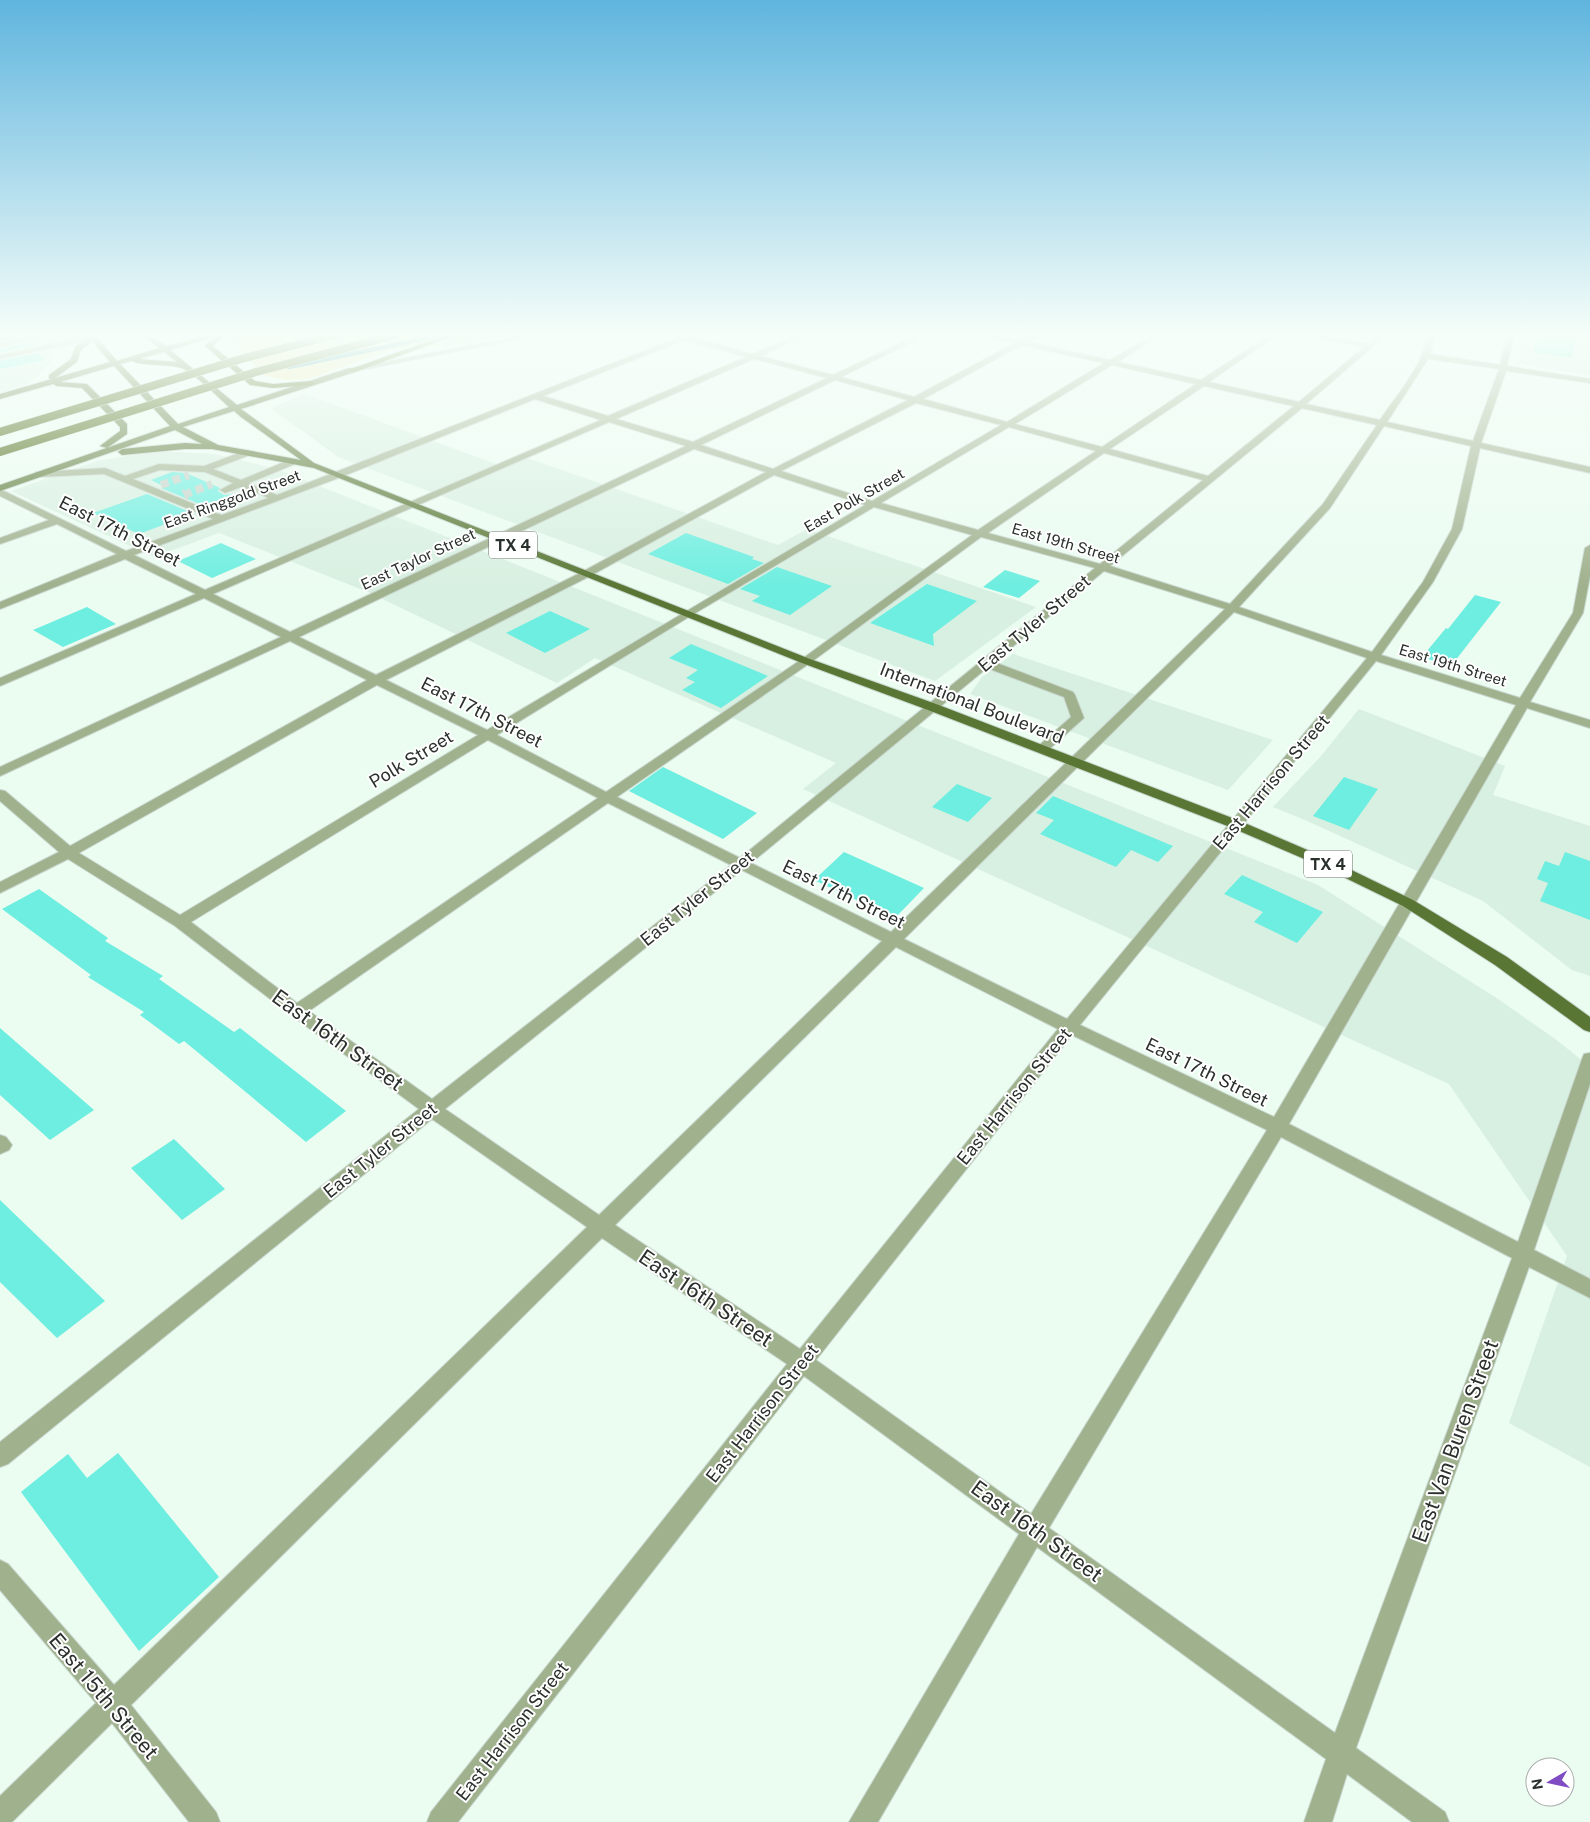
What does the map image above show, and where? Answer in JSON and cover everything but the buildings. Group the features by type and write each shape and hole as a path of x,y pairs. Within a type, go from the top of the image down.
{"highway":[{"path":"0,432 49,417"},
{"path":"0,452 112,417"}],"main road":[{"path":"84,459 124,432 124,426 115,417"},
{"name":"International Boulevard","path":"167,417 176,427 216,447 316,466 412,506 806,661 932,707 1235,824 1328,864 1408,903 1501,961 1590,1026"},
{"path":"0,488 207,417"},
{"name":"International Boulevard","path":"248,417 316,466"},
{"path":"84,459 148,449 216,447"}],"street":[{"name":"East Ringgold Street","path":"0,606 125,555 338,475 481,417"},
{"name":"East 19th Street","path":"602,417 872,504 1101,567 1232,608 1374,657 1590,724"},
{"path":"0,682 412,506 612,417"},
{"name":"East Taylor Street","path":"0,772 499,539 751,417"},
{"path":"0,888 69,853 376,680 586,574 773,472 881,417"},
{"path":"978,417 1210,479"},
{"name":"East Polk Street","path":"688,613 1021,417"},
{"path":"298,1011 806,661 979,534 1150,417"},
{"name":"East Tyler Street","path":"0,1456 741,864 1286,417"},
{"path":"1350,417 1590,470"},
{"path":"0,1814 1232,608 1327,506 1386,417"},
{"name":"East Harrison Street","path":"441,1822 802,1362 1069,1027 1374,657 1428,582 1457,529 1476,444 1486,417"},
{"path":"189,474 247,454"},
{"path":"225,490 292,462"},
{"path":"125,479 159,468 206,469 277,498"},
{"path":"39,474 105,471 150,489 161,489 185,500 204,512 222,519"},
{"path":"200,479 215,473"},
{"path":"212,484 228,478"},
{"path":"204,512 258,490"},
{"name":"East 17th Street","path":"0,492 893,940 1278,1127 1590,1289"},
{"path":"185,500 197,500"},
{"path":"0,541 57,521"},
{"path":"863,1822 1035,1529 1278,1127 1523,702 1578,613 1590,548"},
{"name":"Polk Street","path":"180,922 688,613"},
{"path":"985,663 1069,694 1078,718 1041,749"},
{"name":"East 16th Street","path":"0,794 69,853 180,922 432,1109 600,1226 802,1362 1035,1529 1435,1822"},
{"name":"East Van Buren Street","path":"1318,1822 1340,1754 1523,1255 1590,1059"},
{"path":"0,1142 3,1145 0,1147"},
{"name":"East 15th Street","path":"0,1572 113,1703 206,1822"}],"shaded area":[{"path":"283,417 368,417 504,467 527,458 778,545 807,529 1036,607 935,681 338,457"},
{"path":"150,452 215,454 277,469 1318,885 1498,999 1558,1041 1590,1067 1590,1467 1509,1423 1567,1256 1449,1084 803,789 836,763 595,658 557,683 368,592 219,533 154,557 11,491 97,461"},
{"path":"1013,654 1273,740 1228,790 970,694 982,677"},
{"path":"1359,709 1505,766 1493,795 1590,826 1590,976 1572,970 1483,901 1273,807 1321,756"}],"tunnel":[{"path":"161,485 189,475"},
{"path":"186,494 184,495 212,484"}]}
